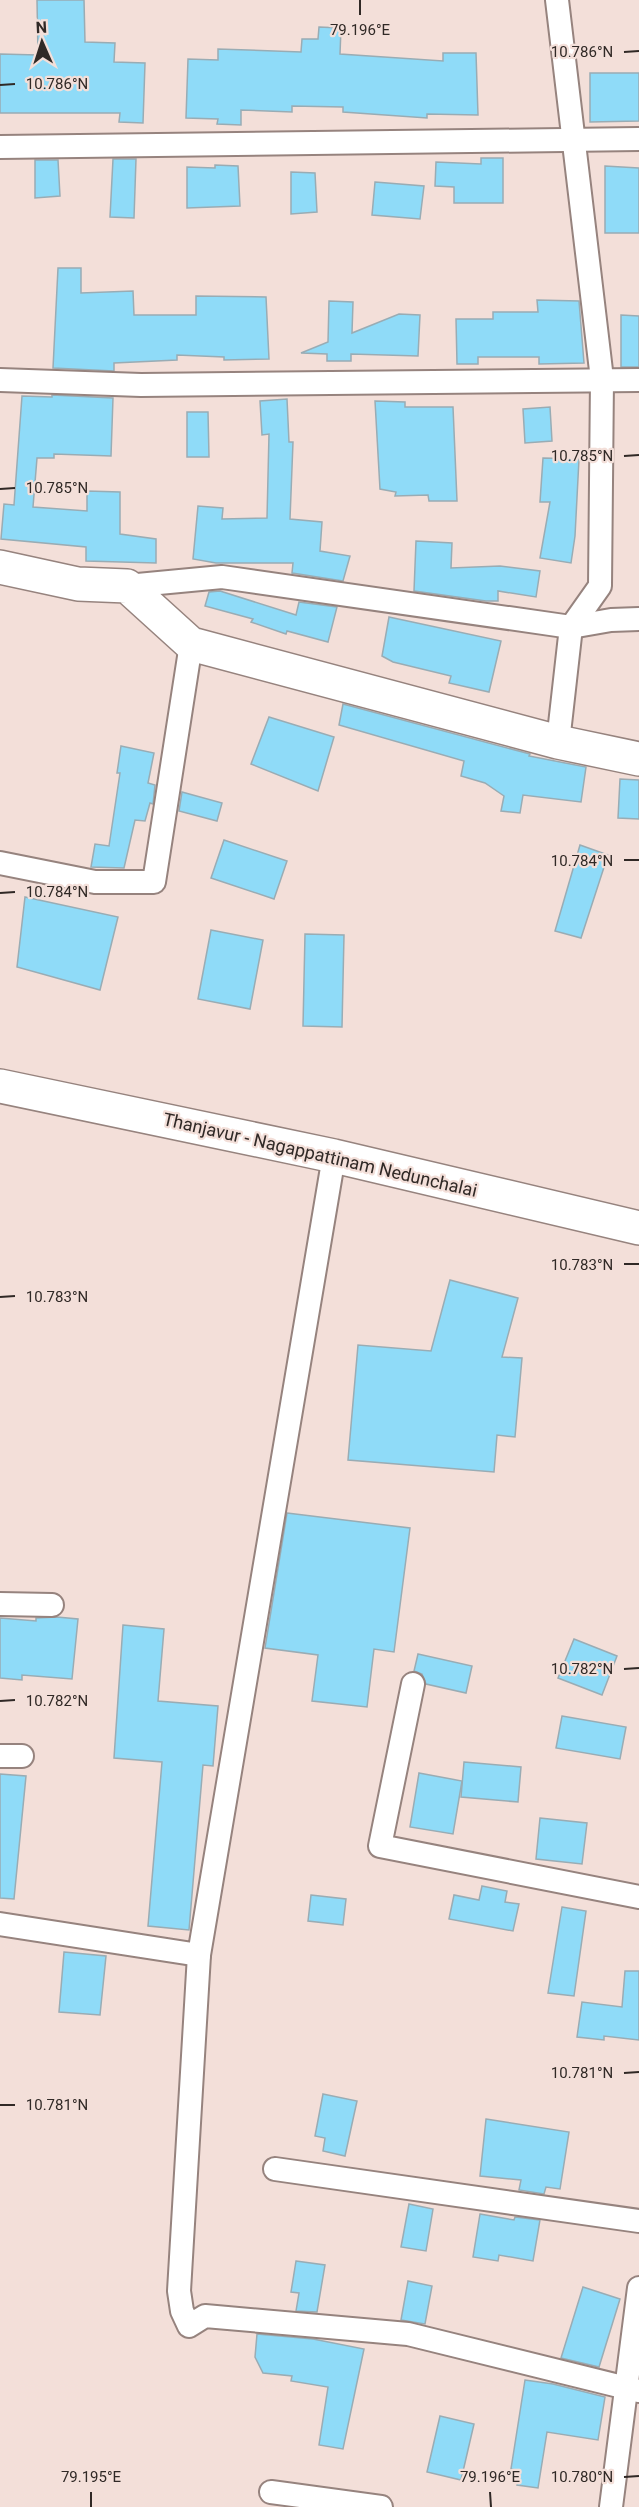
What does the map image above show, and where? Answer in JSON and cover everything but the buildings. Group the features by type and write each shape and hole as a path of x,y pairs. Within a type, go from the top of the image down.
{"main road":[{"path":"0,567 78,584 127,586 191,644 558,742 639,759"},
{"name":"Thanjavur - Nagappattinam Nedunchalai","path":"0,1086 334,1156 639,1228"}],"street":[{"path":"557,0 602,379 600,586 572,627 558,742"},
{"path":"0,147 639,139"},
{"path":"0,380 141,385 639,380"},
{"path":"127,586 222,577 572,627 611,620 639,619"},
{"path":"0,863 95,882 154,882 191,644"},
{"path":"334,1156 199,1956 179,2291 182,2311 189,2326 205,2316 408,2334 632,2389"},
{"path":"0,1604 52,1605"},
{"path":"413,1684 380,1846 639,1897"},
{"path":"0,1756 22,1756"},
{"path":"0,1924 199,1956"},
{"path":"275,2169 639,2221"},
{"path":"611,2507 632,2389 639,2288"},
{"path":"271,2492 381,2507"}]}
